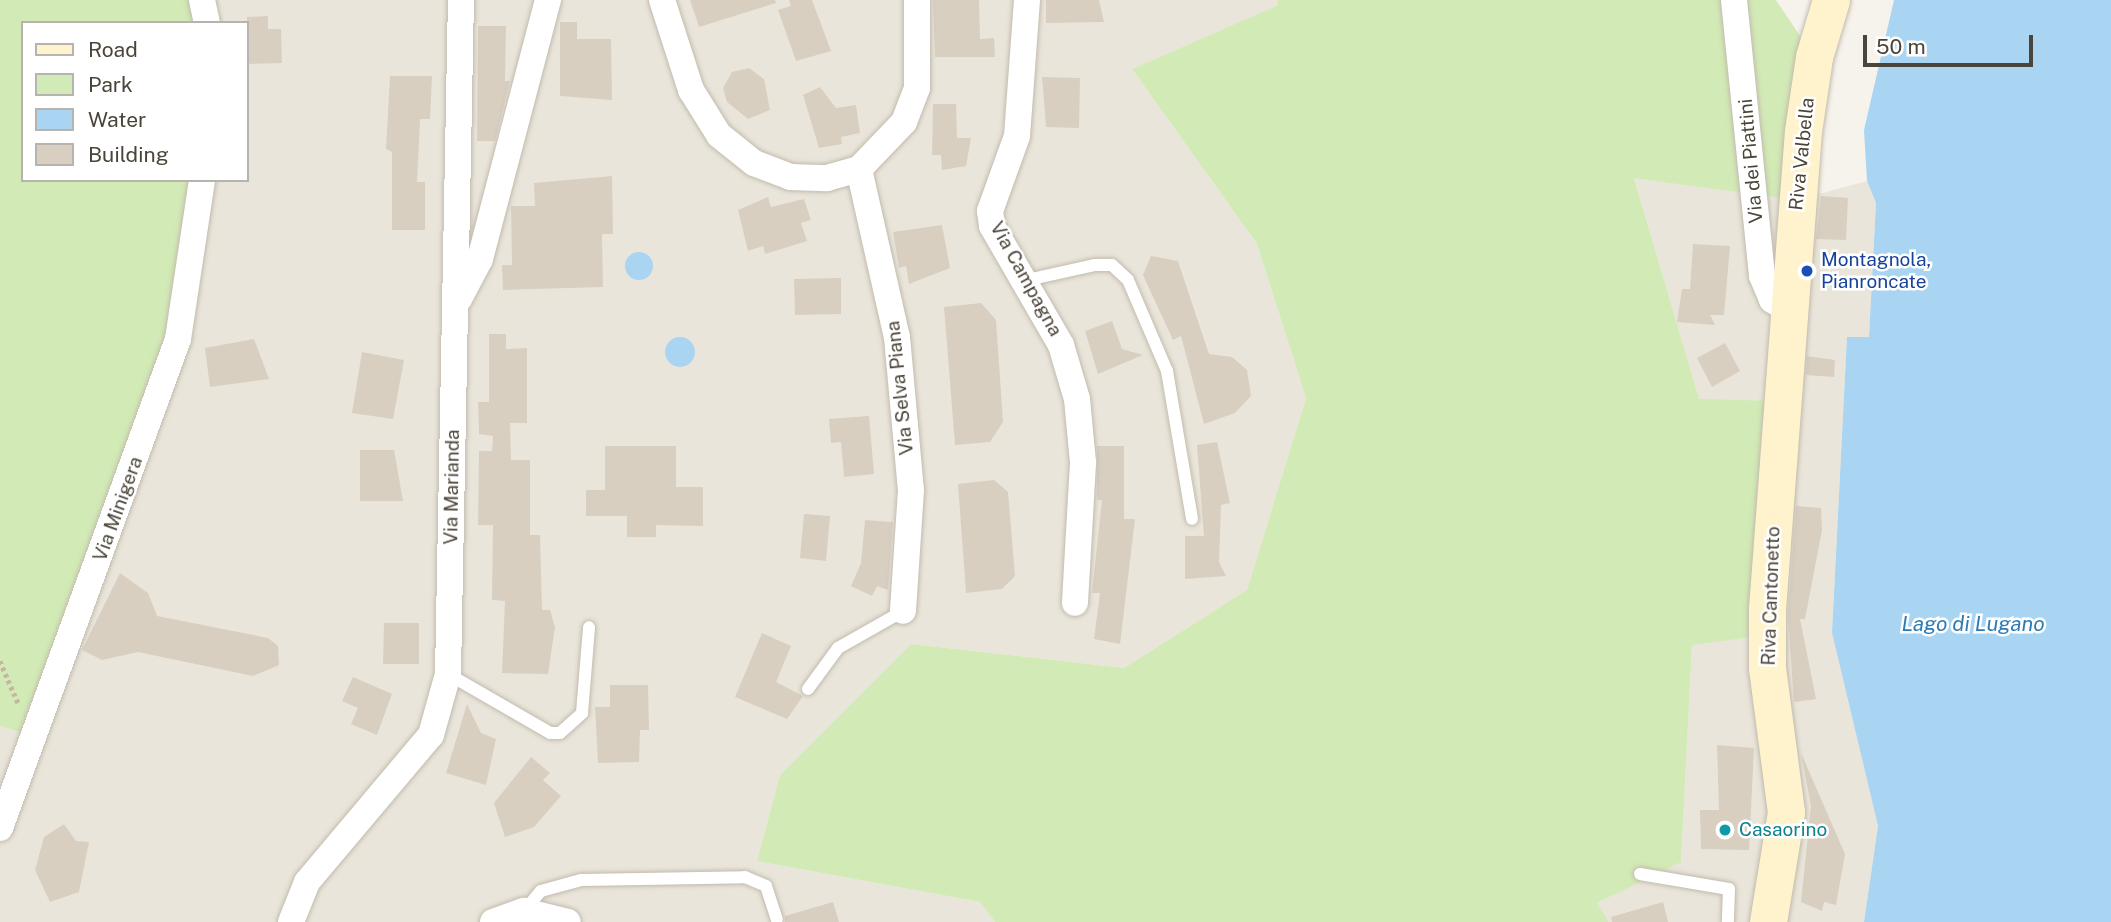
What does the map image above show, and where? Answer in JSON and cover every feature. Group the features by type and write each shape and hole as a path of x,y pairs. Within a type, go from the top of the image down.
{"main road":[{"name":"Riva Valbella","path":"1789,310 1810,80 1831,0"},
{"name":"Riva Cantonetto","path":"1769,922 1785,822 1766,635 1789,310"}],"street":[{"path":"202,0 206,21"},
{"name":"Via Marianda","path":"291,922 306,882 431,735 449,674 461,0"},
{"path":"456,304 480,259 548,0"},
{"path":"662,0 691,90 719,135 754,163 790,177 859,169 904,122 917,88 916,0"},
{"name":"Via Campagna","path":"1027,0 1017,136 990,211 992,226 1027,280 1061,345 1077,399 1083,463 1075,603"},
{"name":"Via dei Piattini","path":"1734,0 1762,276 1772,300 1789,310"},
{"name":"Via Selva Piana","path":"859,169 897,337 911,490 903,611"},
{"name":"Via Minigera","path":"0,828 178,339 202,182"},
{"path":"493,922 524,911 568,922"}],"lane":[{"path":"1027,280 1095,265 1112,265 1128,280 1167,371 1192,519"},
{"path":"808,690 838,648 903,611"},
{"path":"449,674 550,733 560,733 582,713 589,627"},
{"path":"1640,874 1729,889 1728,922"},
{"path":"524,911 541,891 581,880 745,877 766,886 777,919"}],"shaded area":[{"path":"202,0 1277,0 1278,5 1132,69 1257,244 1306,398 1247,590 1124,668 911,644 780,775 757,861 980,902 995,922 0,922 0,726 37,738 201,182 248,182 248,21 207,21"},
{"path":"1634,177 1797,200 1867,181 1876,203 1869,337 1847,337 1832,633 1878,826 1864,922 1609,922 1597,903 1681,861 1692,645 1781,401 1699,400"}],"green space":[{"path":"0,0 202,0 207,21 21,21 21,182 202,182 178,339 38,738 0,726"},
{"path":"1277,0 1776,0 1814,57 1797,200 1634,178 1699,399 1782,401 1766,635 1692,645 1681,862 1597,903 1609,922 995,922 980,902 757,861 780,775 911,644 1124,668 1247,590 1306,398 1257,244 1132,69 1278,5"}],"water":[{"name":"Lago di Lugano","path":"1894,0 2111,0 2111,922 1864,922 1878,826 1832,633 1847,337 1869,337 1876,203 1867,181 1864,130"},
{"path":"639,252 649,256 653,266 649,276 639,280 629,276 625,266 629,256"},
{"path":"680,337 691,341 695,352 691,363 680,367 669,363 665,352 669,341"}],"building":[{"path":"690,0 775,0 776,3 699,27"},
{"path":"789,0 812,0 831,51 796,61 778,10 791,6"},
{"path":"933,0 979,0 980,39 994,38 995,57 935,57"},
{"path":"1046,0 1099,0 1104,22 1046,23"},
{"path":"268,16 268,29 281,29 282,63 248,64 247,17"},
{"path":"560,22 577,22 577,39 611,39 612,100 560,96"},
{"path":"478,26 506,26 505,81 510,81 495,141 477,141"},
{"path":"749,68 764,79 770,110 748,119 727,102 723,88 732,72"},
{"path":"390,76 432,76 430,119 420,119 417,182 425,182 425,230 392,230 392,152 386,149"},
{"path":"1042,77 1080,78 1079,128 1046,127"},
{"path":"820,87 836,108 856,105 860,133 841,137 842,144 819,148 803,95"},
{"path":"933,104 956,104 957,138 971,138 966,166 942,170 941,155 932,155"},
{"path":"612,176 613,234 602,234 603,287 503,290 502,265 512,265 511,206 535,206 534,183"},
{"path":"1821,196 1848,198 1846,240 1816,239"},
{"path":"768,197 771,207 804,199 811,220 801,223 807,241 765,254 763,246 748,251 738,210"},
{"path":"942,225 950,268 909,284 906,266 899,268 893,232"},
{"path":"1693,244 1730,246 1724,315 1710,315 1715,325 1677,322 1682,289 1690,289"},
{"path":"1151,256 1178,261 1209,354 1232,357 1247,370 1251,396 1235,413 1204,424 1181,336 1173,340 1143,275"},
{"path":"841,278 841,314 795,315 794,279"},
{"path":"981,303 996,320 1003,422 990,442 955,445 944,307"},
{"path":"1112,321 1122,349 1143,355 1098,374 1085,331"},
{"path":"489,334 506,334 506,349 527,348 527,423 510,423 511,460 530,460 530,535 540,535 542,610 550,610 555,627 548,674 502,673 505,601 492,600 493,525 478,525 479,451 492,451 493,436 479,434 478,402 489,402"},
{"path":"254,339 269,379 210,387 205,348"},
{"path":"1725,343 1740,371 1712,387 1697,358"},
{"path":"362,352 404,360 393,419 352,413"},
{"path":"1807,356 1835,360 1834,377 1806,375"},
{"path":"869,416 874,474 844,477 841,442 831,443 829,419"},
{"path":"1217,442 1230,503 1221,505 1219,562 1226,576 1185,579 1185,536 1204,536 1197,445"},
{"path":"605,446 676,446 676,487 703,487 703,526 656,525 656,537 627,537 627,516 586,516 586,490 605,490"},
{"path":"1097,446 1124,446 1124,519 1135,519 1120,644 1094,639 1100,593 1092,593 1102,500 1097,500"},
{"path":"360,450 394,450 403,501 360,501"},
{"path":"994,480 1008,492 1015,576 1002,589 966,593 958,484"},
{"path":"1796,506 1821,508 1822,530 1805,619 1800,619 1816,699 1794,702 1788,616"},
{"path":"804,514 830,516 826,561 800,558"},
{"path":"865,520 893,522 888,590 877,586 872,596 851,586 861,563"},
{"path":"120,573 148,593 157,616 268,638 278,646 279,665 253,676 138,652 102,660 82,650"},
{"path":"384,623 419,623 419,664 383,664"},
{"path":"762,633 791,646 776,682 803,696 787,719 735,697"},
{"path":"353,677 392,694 377,735 351,724 358,708 342,701"},
{"path":"610,685 648,685 649,730 640,730 639,762 598,763 595,707 610,707"},
{"path":"467,704 481,733 496,739 486,785 446,773"},
{"path":"1717,745 1754,748 1749,850 1701,849 1700,810 1719,810"},
{"path":"1801,753 1845,854 1836,905 1824,902 1822,911 1801,902 1811,806"},
{"path":"531,757 550,773 543,780 561,796 534,827 505,837 494,803"},
{"path":"64,824 76,841 89,842 79,892 50,902 35,870 44,837"},
{"path":"833,902 839,922 785,922 785,916"},
{"path":"1663,902 1668,922 1612,922 1611,917"}],"place":[{"name":"Montagnola, Pianroncate","path":"1807,271"},
{"name":"Casaorino","path":"1725,830"}]}
